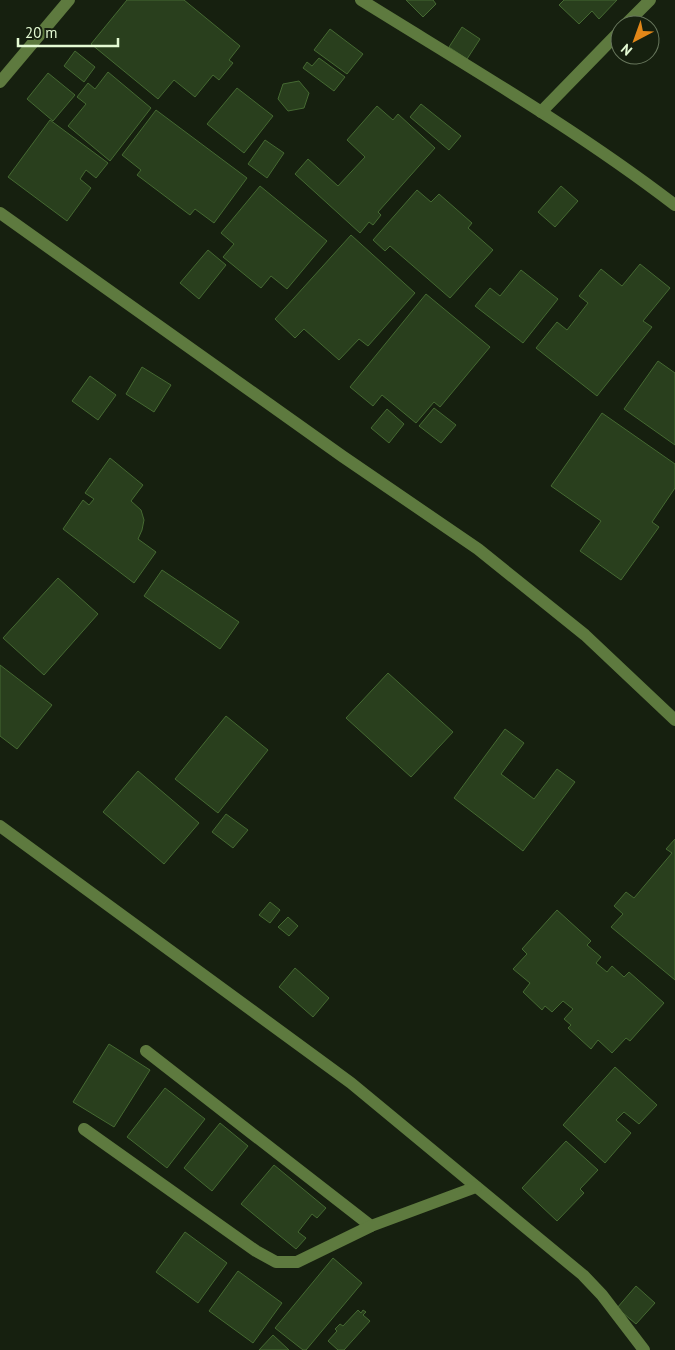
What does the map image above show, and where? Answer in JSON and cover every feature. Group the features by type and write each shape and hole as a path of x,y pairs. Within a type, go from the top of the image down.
{"street":[{"path":"0,82 69,0"},
{"path":"361,0 541,112 643,180 675,205"},
{"path":"635,15 650,0"},
{"path":"541,112 610,41"},
{"path":"0,212 342,456 478,549 585,635 675,720"},
{"path":"0,826 350,1083 583,1274 602,1295 644,1350"},
{"path":"146,1051 371,1226"},
{"path":"84,1129 256,1251 276,1262 297,1262 371,1226 476,1186"}],"building":[{"path":"127,0 184,0 240,46 229,60 233,63 219,80 213,75 195,97 174,80 158,99 91,44"},
{"path":"406,0 433,0 436,4 423,17"},
{"path":"564,0 617,0 599,19 592,11 579,24 559,5"},
{"path":"462,27 480,39 467,59 449,47"},
{"path":"330,29 363,54 347,74 314,50"},
{"path":"75,51 95,67 84,82 64,66"},
{"path":"319,58 345,77 334,91 303,68 307,62 312,66"},
{"path":"108,72 151,108 110,161 68,126 86,104 77,97 88,83 95,89"},
{"path":"48,73 75,95 53,121 27,99"},
{"path":"299,81 309,93 304,108 288,111 278,99 283,84"},
{"path":"237,88 273,116 244,153 207,124"},
{"path":"421,104 461,136 449,150 410,117"},
{"path":"377,106 393,120 398,114 435,148 378,212 381,215 373,225 369,222 360,233 295,174 308,159 338,186 365,157 347,140"},
{"path":"156,110 247,178 214,223 195,209 190,215 137,175 141,170 122,155"},
{"path":"50,120 108,163 96,178 86,170 80,179 91,188 67,221 8,177"},
{"path":"265,140 284,153 267,178 248,164"},
{"path":"260,186 327,241 287,289 271,276 261,288 223,257 234,244 221,233"},
{"path":"561,186 578,201 555,227 538,212"},
{"path":"417,190 431,202 439,194 472,223 468,228 493,250 450,298 390,246 385,251 373,240"},
{"path":"351,235 415,293 368,346 359,339 339,360 304,329 295,338 275,319"},
{"path":"208,250 226,265 199,299 180,283"},
{"path":"640,264 670,288 643,321 652,327 597,396 536,348 557,322 567,330 588,303 579,296 601,269 622,286"},
{"path":"521,270 558,299 523,343 475,306 490,288 500,296"},
{"path":"426,294 490,347 440,407 434,402 416,423 382,395 373,406 350,387"},
{"path":"658,361 675,373 675,445 624,409"},
{"path":"142,367 171,385 154,412 126,394"},
{"path":"90,376 116,395 98,420 72,401"},
{"path":"434,408 456,425 441,443 419,426"},
{"path":"387,409 404,424 389,443 371,428"},
{"path":"602,413 675,464 675,488 652,522 659,527 621,580 580,551 601,521 551,486"},
{"path":"110,458 143,485 131,501 141,510 144,520 138,539 156,552 134,583 63,529 83,500 89,505 94,499 85,493"},
{"path":"162,570 239,622 220,649 144,596"},
{"path":"58,578 98,614 44,675 3,638"},
{"path":"0,665 52,705 17,749 0,736"},
{"path":"388,673 453,732 411,777 346,718"},
{"path":"226,716 268,750 218,813 175,779"},
{"path":"505,729 524,743 501,774 534,799 557,769 575,782 523,851 454,798"},
{"path":"138,771 199,823 164,864 103,812"},
{"path":"226,814 248,830 233,848 212,832"},
{"path":"675,839 675,980 611,927 623,914 614,906 626,892 634,898 672,853 666,849"},
{"path":"270,902 280,910 270,923 259,915"},
{"path":"557,910 591,941 587,945 601,957 596,963 607,972 612,966 624,977 629,972 664,1003 630,1041 626,1038 612,1053 598,1040 591,1049 568,1028 571,1025 564,1019 573,1009 563,1001 552,1012 545,1006 542,1010 523,992 530,983 513,969 527,954 522,949"},
{"path":"288,917 298,926 289,936 278,927"},
{"path":"295,968 329,998 313,1017 279,987"},
{"path":"109,1044 150,1070 114,1127 73,1102"},
{"path":"615,1067 657,1105 639,1124 624,1112 616,1120 631,1133 605,1163 563,1125"},
{"path":"165,1088 205,1119 167,1168 127,1137"},
{"path":"220,1123 248,1146 212,1191 184,1168"},
{"path":"566,1141 598,1170 580,1189 584,1193 557,1221 522,1188"},
{"path":"274,1165 326,1208 317,1218 312,1214 298,1232 306,1238 296,1249 241,1204"},
{"path":"185,1232 227,1263 198,1303 156,1272"},
{"path":"333,1258 362,1283 306,1350 303,1350 275,1328"},
{"path":"238,1271 282,1303 253,1343 209,1311"},
{"path":"636,1286 655,1303 636,1324 617,1308"},
{"path":"358,1310 361,1313 363,1310 366,1312 363,1315 370,1321 344,1350 338,1350 328,1341 337,1331 335,1329 340,1324 343,1326"},
{"path":"273,1335 289,1350 259,1350"}]}
